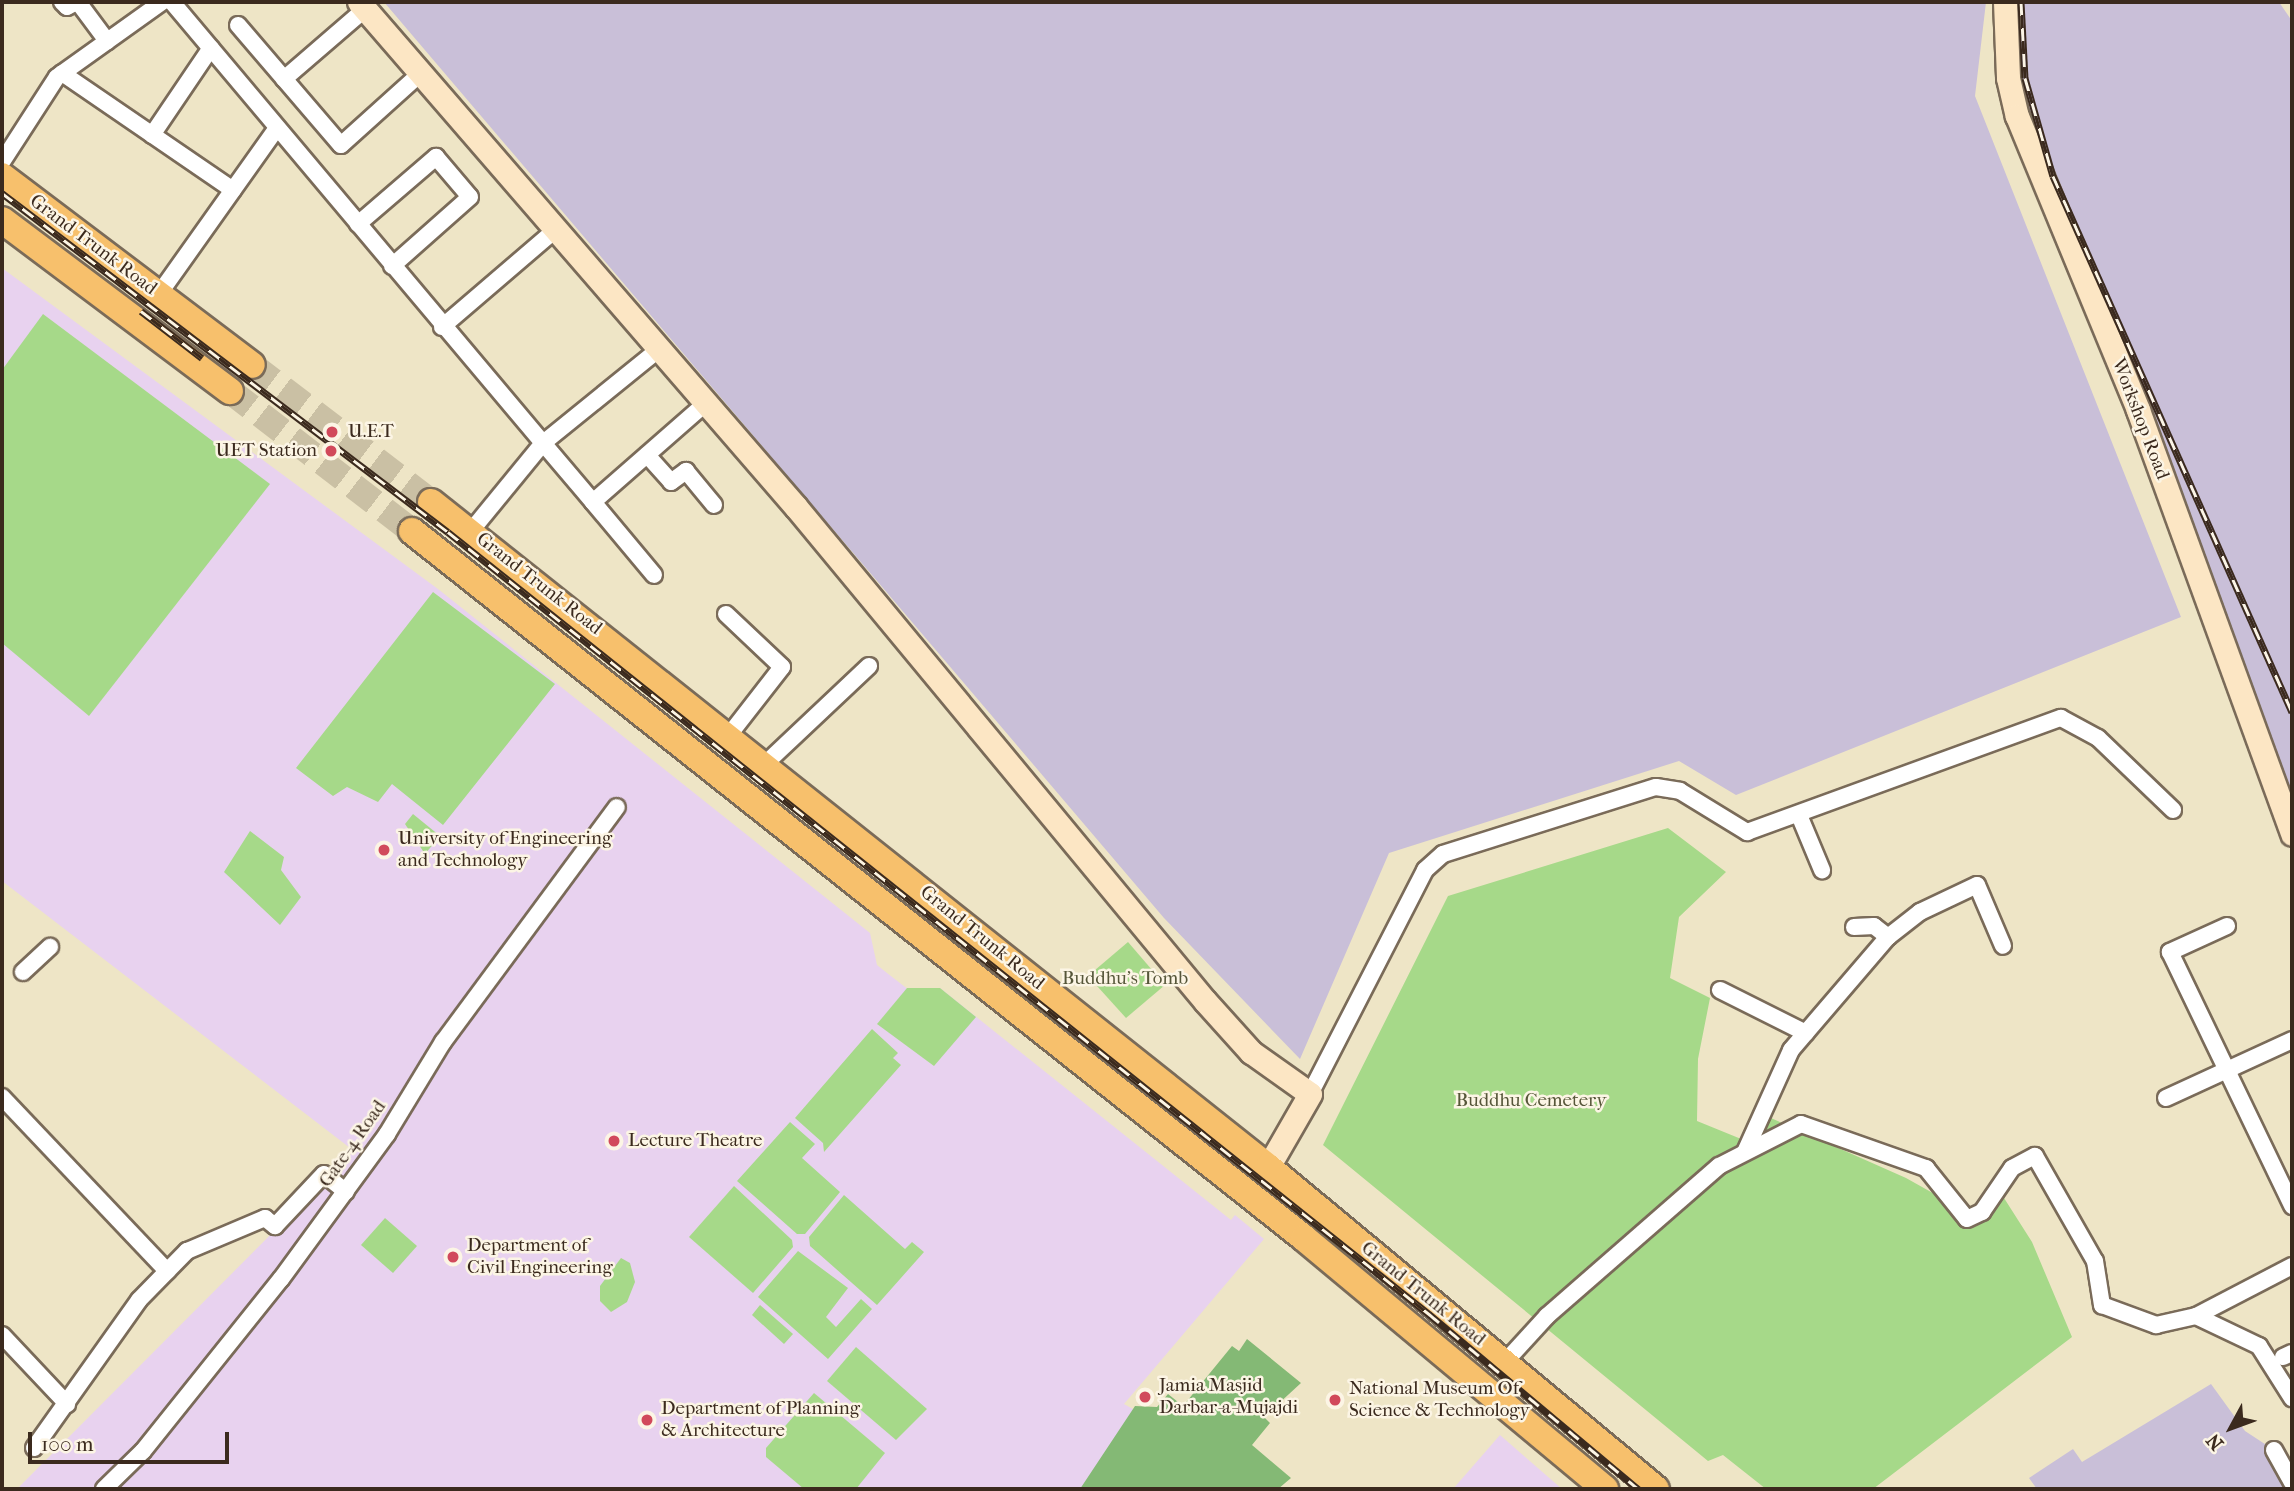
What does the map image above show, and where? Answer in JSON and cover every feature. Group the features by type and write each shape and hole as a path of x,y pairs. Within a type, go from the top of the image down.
{"main road":[{"name":"Grand Trunk Road","path":"2,176 251,365"},
{"name":"Grand Trunk Road","path":"2,220 230,391"},
{"name":"Grand Trunk Road","path":"431,502 677,693 1268,1167 1656,1489"},
{"name":"Grand Trunk Road","path":"412,531 653,718 1304,1238 1605,1489"},
{"path":"653,718 677,693"}],"street":[{"path":"62,2 67,7 77,2 107,41"},
{"path":"2,162 62,74 162,2"},
{"path":"172,2 442,327 654,575"},
{"name":"Workshop Road","path":"2005,2 2008,78 2017,117 2138,410 2292,834"},
{"path":"284,79 362,5 705,404 1205,1000 1251,1052 1310,1094"},
{"path":"238,25 341,145 422,72"},
{"path":"152,135 211,48"},
{"path":"62,74 233,190"},
{"path":"159,294 277,128"},
{"path":"358,224 436,157 470,197 392,266"},
{"path":"442,327 555,230"},
{"path":"471,531 543,443 658,350"},
{"path":"593,502 705,404"},
{"path":"647,455 671,482 686,471 714,505"},
{"path":"726,614 782,667 729,735"},
{"path":"765,765 869,666"},
{"path":"1268,1167 1310,1094 1432,861 1656,786 1679,791 1747,832 2061,718 2098,738 2173,810"},
{"name":"Gate-4 Road","path":"104,1489 212,1367 345,1192 443,1042 617,807"},
{"path":"1799,815 1822,870"},
{"path":"1745,1152 1791,1050 1888,937 1920,912 1977,885 2003,946"},
{"path":"1854,927 1874,926 1888,937"},
{"path":"2227,926 2171,952 2292,1206"},
{"path":"23,972 50,947"},
{"path":"1720,990 1807,1033"},
{"path":"2166,1098 2292,1040"},
{"path":"2,1097 167,1271"},
{"path":"1505,1362 1547,1316 1719,1166 1801,1124 1926,1168 1966,1219 1982,1212 2012,1168 2035,1156 2095,1261 2102,1305 2156,1325 2196,1316 2292,1266"},
{"path":"34,1448 167,1271 187,1251 265,1218 275,1226 324,1174 345,1192"},
{"path":"2196,1316 2259,1346 2292,1398"},
{"path":"2,1335 67,1404"},
{"path":"2274,1450 2292,1482"}],"shaded area":[{"path":"384,2 1986,2 1975,96 2181,617 1736,795 1679,761 1389,853 1300,1059 1164,918"},
{"path":"2023,2 2279,2 2292,21 2292,793 2016,86"},
{"name":"University of Engineering and Technology","path":"2,268 438,589 870,933 877,965 909,990 940,988 1231,1220 1235,1215 1264,1239 1124,1404 1277,1489 17,1489 354,1151 2,881"},
{"path":"2211,1384 2245,1431 2274,1450 2292,1489 2037,1489 2029,1478 2073,1449 2082,1462"},
{"path":"1500,1435 1562,1489 1453,1489"}],"green space":[{"path":"43,314 270,484 89,716 2,643 2,370"},
{"path":"433,592 555,684 443,825 392,784 378,802 347,787 333,796 296,768"},
{"path":"413,814 440,836 425,854 405,824"},
{"name":"Buddhu Cemetery","path":"1668,828 1726,872 1679,917 1670,978 1710,998 1698,1059 1697,1121 1751,1143 1764,1115 1906,1178 1972,1215 1997,1187 2032,1242 2072,1337 1873,1489 1766,1489 1723,1455 1708,1461 1323,1145 1448,896"},
{"path":"250,831 284,857 281,870 301,897 280,925 224,872"},
{"name":"Buddhu's Tomb","path":"1128,942 1165,985 1126,1018 1088,976"},
{"path":"907,988 940,988 976,1017 934,1066 877,1024"},
{"path":"872,1029 898,1053 893,1058 901,1065 824,1152 823,1143 795,1118"},
{"path":"790,1122 815,1144 802,1158 840,1192 805,1234 797,1234 737,1181"},
{"path":"734,1186 792,1240 793,1247 753,1293 689,1237"},
{"path":"844,1195 905,1249 912,1242 924,1252 877,1305 810,1246 809,1237"},
{"path":"385,1218 417,1246 393,1273 361,1245"},
{"path":"798,1251 848,1288 826,1317 836,1327 861,1299 872,1309 828,1359 758,1297"},
{"path":"621,1258 630,1263 635,1282 627,1302 611,1312 600,1301 600,1286"},
{"path":"760,1305 793,1334 784,1344 752,1315"},
{"path":"1247,1339 1301,1383 1264,1417 1270,1423 1252,1445 1291,1478 1278,1489 1080,1489 1135,1406 1157,1407 1168,1394 1183,1406 1232,1346 1239,1351"},
{"path":"856,1347 927,1409 896,1440 827,1381"},
{"path":"814,1393 885,1453 856,1489 804,1489 766,1457 766,1448"}],"tunnel":[{"path":"252,365 431,502"},
{"path":"230,391 412,531"}],"railway":[{"path":"2021,2 2025,78 2053,176 2292,712"},
{"path":"2,193 448,532 1429,1314 1638,1489"},
{"path":"141,311 202,358"}],"place":[{"name":"U.E.T","path":"332,432"},
{"name":"UET Station","path":"331,451"},
{"name":"University of Engineering and Technology","path":"384,850"},
{"name":"Lecture Theatre","path":"614,1141"},
{"name":"Department of Civil Engineering","path":"453,1257"},
{"name":"Jamia Masjid Darbar-a-Mujajdi","path":"1145,1397"},
{"name":"National Museum Of Science & Technology","path":"1335,1400"},
{"name":"Department of Planning & Architecture","path":"647,1420"}]}
